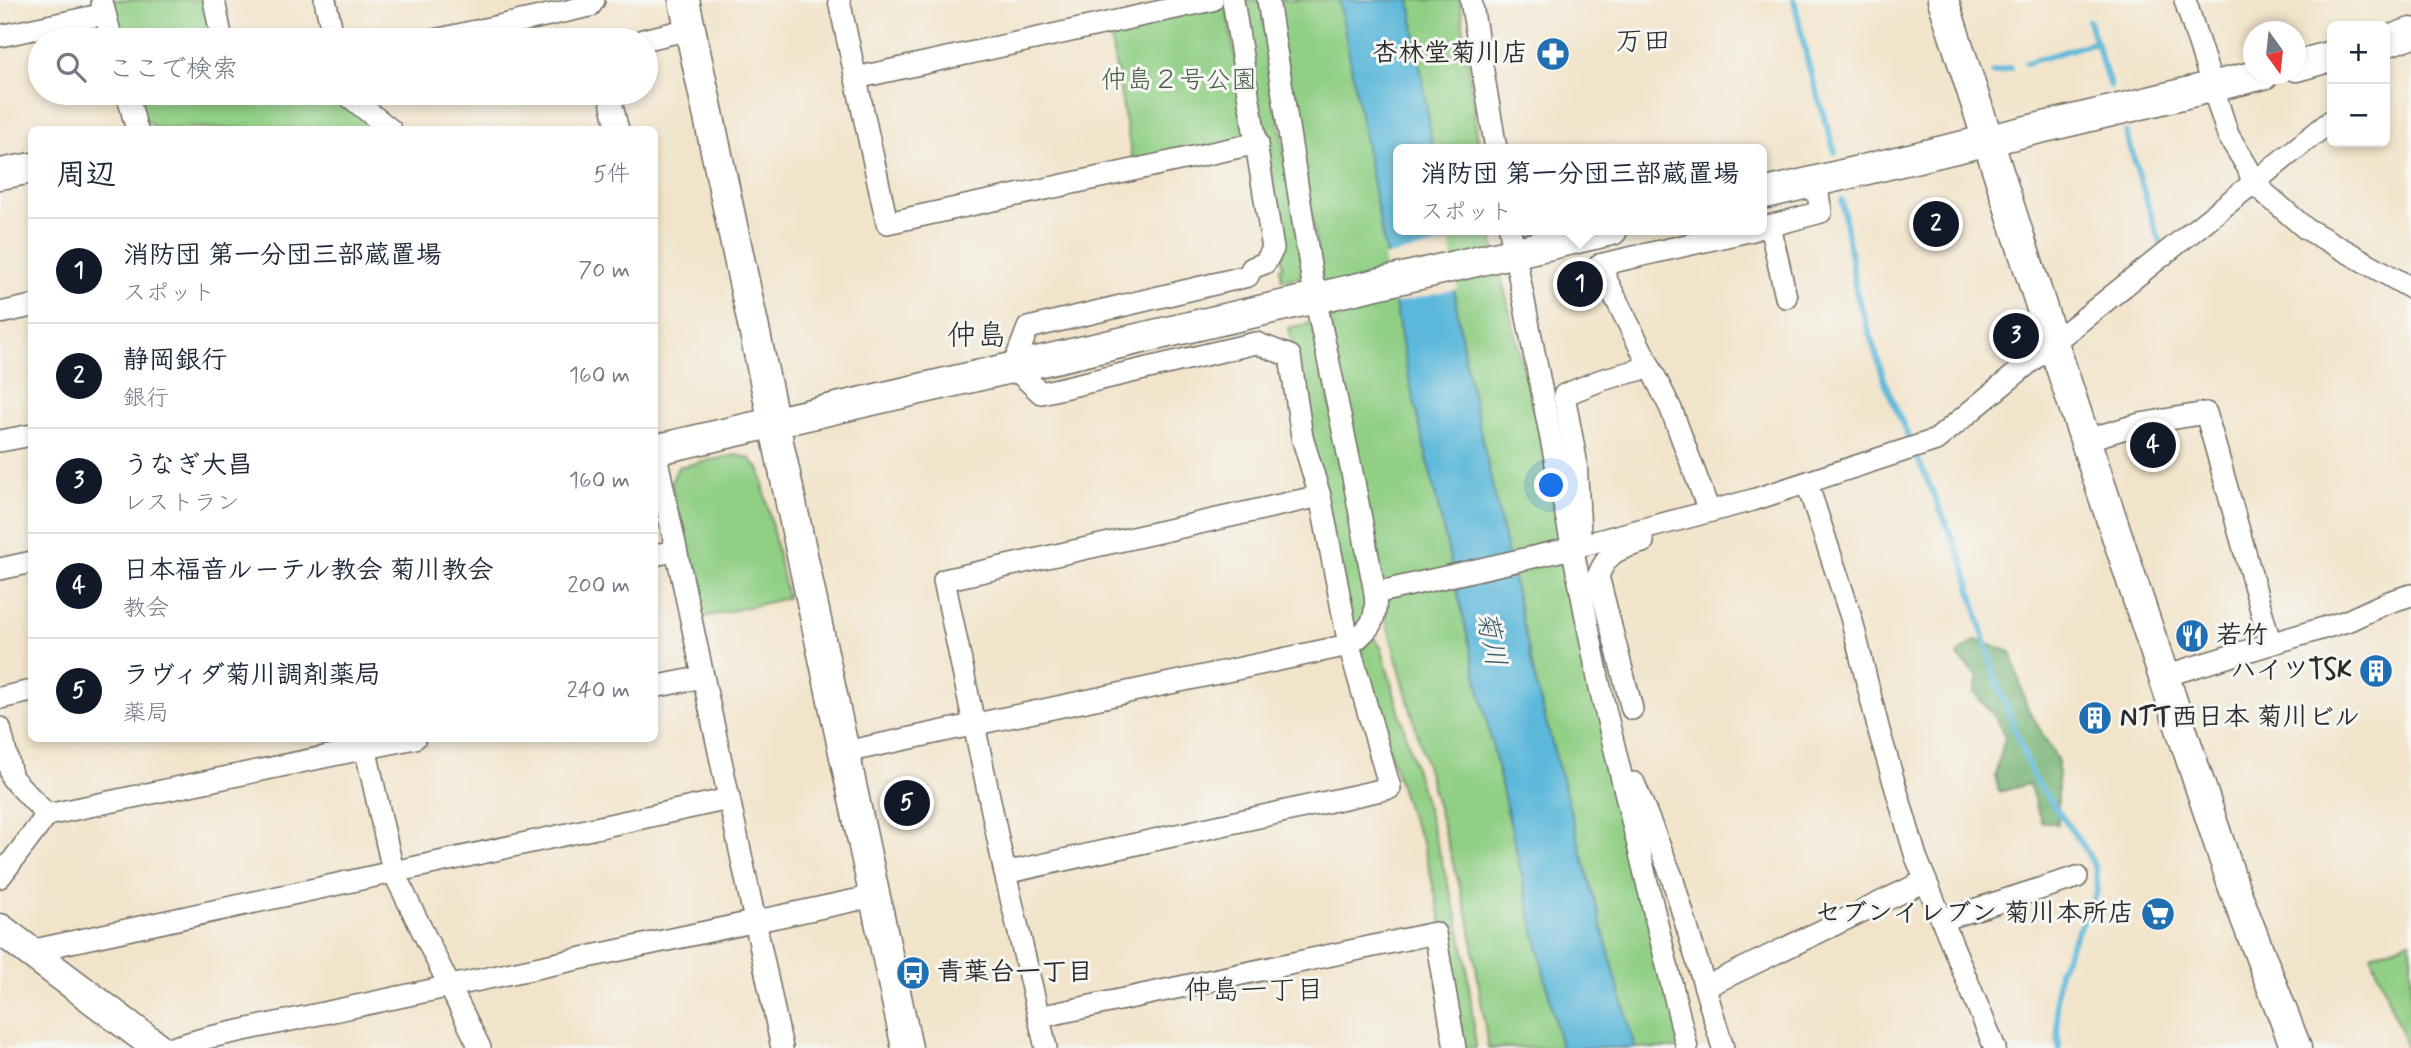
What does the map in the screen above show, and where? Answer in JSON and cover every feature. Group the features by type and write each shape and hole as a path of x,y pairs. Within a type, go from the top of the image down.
{"street":[{"path":"214,0 220,28"},
{"path":"325,0 331,28"},
{"path":"490,28 590,6 594,0"},
{"path":"684,0 907,1048"},
{"path":"839,0 887,223 1258,143"},
{"path":"856,78 1212,0"},
{"path":"1013,367 1028,328 1248,276 1252,268 1265,263 1273,249 1233,0"},
{"path":"845,752 1349,645 1368,630 1377,610 1379,592 1354,482 1318,297 1268,0"},
{"path":"1471,0 1495,144"},
{"path":"1942,0 2233,885 2296,1048"},
{"path":"2185,0 2228,135 2248,168 2253,183 2305,228 2411,288"},
{"path":"28,28 103,7 109,28"},
{"path":"0,36 28,28"},
{"path":"658,36 690,29"},
{"path":"2390,40 2411,33"},
{"path":"2306,63 2327,58"},
{"path":"1767,193 2243,79"},
{"path":"130,105 136,126"},
{"path":"360,105 386,126"},
{"path":"613,105 617,126"},
{"path":"1379,592 1572,548 1753,500 1936,440 2327,124"},
{"path":"0,174 28,169"},
{"path":"1767,227 1821,212 1833,178"},
{"path":"658,449 1318,297 1510,246 1580,235"},
{"path":"1709,511 1671,408 1599,265 1731,235"},
{"path":"1764,235 1786,297"},
{"path":"1510,246 1608,716 1687,1048"},
{"path":"0,313 28,307"},
{"path":"1006,873 1390,788 1349,645 1320,496 1302,437 1290,356 1256,343 1041,393 1013,367"},
{"path":"1572,548 1576,460 1564,395 1601,380 1650,367"},
{"path":"2085,440 2140,424 2206,414 2270,642"},
{"path":"0,441 28,436"},
{"path":"658,464 755,922 776,1047"},
{"path":"1807,483 1852,617 1879,731 1916,857 1995,1048"},
{"path":"1046,1048 944,580 1320,496"},
{"path":"1632,709 1598,576 1605,559 1623,548 1698,526 1753,500"},
{"path":"658,554 676,551"},
{"path":"0,569 28,563"},
{"path":"2164,676 2347,621 2411,595"},
{"path":"658,686 703,677"},
{"path":"0,698 28,692"},
{"path":"1608,716 1672,877 1723,1048"},
{"path":"0,729 12,778 47,816"},
{"path":"0,877 47,816 364,744 393,871 480,1048"},
{"path":"30,951 729,799"},
{"path":"1942,920 2077,877"},
{"path":"1705,987 1926,881"},
{"path":"171,1048 206,1038 875,896"},
{"path":"0,929 158,1048"},
{"path":"1039,1017 1435,933 1455,1048"}],"green space":[{"path":"111,0 206,0 212,28 118,28"},
{"path":"1238,0 1260,0 1304,276 1282,280 1280,268 1283,266"},
{"path":"1273,0 1460,0 1478,144 1393,144 1393,235 1491,235 1687,1048 1488,1048 1470,924 1386,620 1384,597 1344,402"},
{"name":"仲島２号公園","path":"1226,5 1248,132 1241,141 1133,163 1109,30"},
{"path":"138,105 349,105 372,126 153,126 141,117"},
{"path":"1312,323 1367,571 1367,618 1354,631 1309,432 1296,347 1288,328"},
{"path":"735,455 749,458 760,470 787,598 700,618 671,483 678,467"},
{"path":"1374,638 1381,647 1458,919 1467,967 1476,1048 1461,1048 1443,927 1423,843 1408,811 1359,654"},
{"path":"1976,640 2011,652 2027,707 2058,761 2058,824 2041,821 2029,784 1999,792 1995,775 2005,737 1995,717 1974,693 1978,677 1957,655"},
{"path":"2411,941 2411,1048 2407,1048 2371,954"}],"water":[{"name":"菊川","path":"1339,0 1410,0 1432,144 1393,144 1393,235 1446,235 1465,361 1538,692 1635,1048 1561,1048 1407,370"}],"pier":[{"path":"1450,242 1458,289 1392,304 1383,257"}],"waterway":[{"path":"1794,0 1809,67 1835,152"},
{"path":"2089,21 2110,86"},
{"path":"2026,63 2096,42"},
{"path":"1993,73 2010,68"},
{"path":"2126,132 2157,235 2164,246"},
{"path":"1842,200 1856,292 1887,388 1963,562 1996,680 2033,777 2084,847 2096,869 2097,891 2059,970 2056,998 2059,1048"}],"place":[{"name":"杏林堂菊川店","path":"1553,54"},
{"name":"静岡銀行","path":"1936,224"},
{"name":"消防団 第一分団三部蔵置場","path":"1580,284"},
{"name":"うなぎ大昌","path":"2016,336"},
{"name":"日本福音ルーテル教会 菊川教会","path":"2153,445"},
{"name":"若竹","path":"2192,636"},
{"name":"ハイツTSK","path":"2376,671"},
{"name":"NTT西日本 菊川ビル","path":"2095,718"},
{"name":"ラヴィダ菊川調剤薬局","path":"907,803"},
{"name":"セブンイレブン 菊川本所店","path":"2158,914"},
{"name":"青葉台一丁目","path":"913,973"}],"district":[{"name":"万田","path":"1643,42"},
{"name":"仲島","path":"977,336"},
{"name":"仲島一丁目","path":"1254,991"}]}
